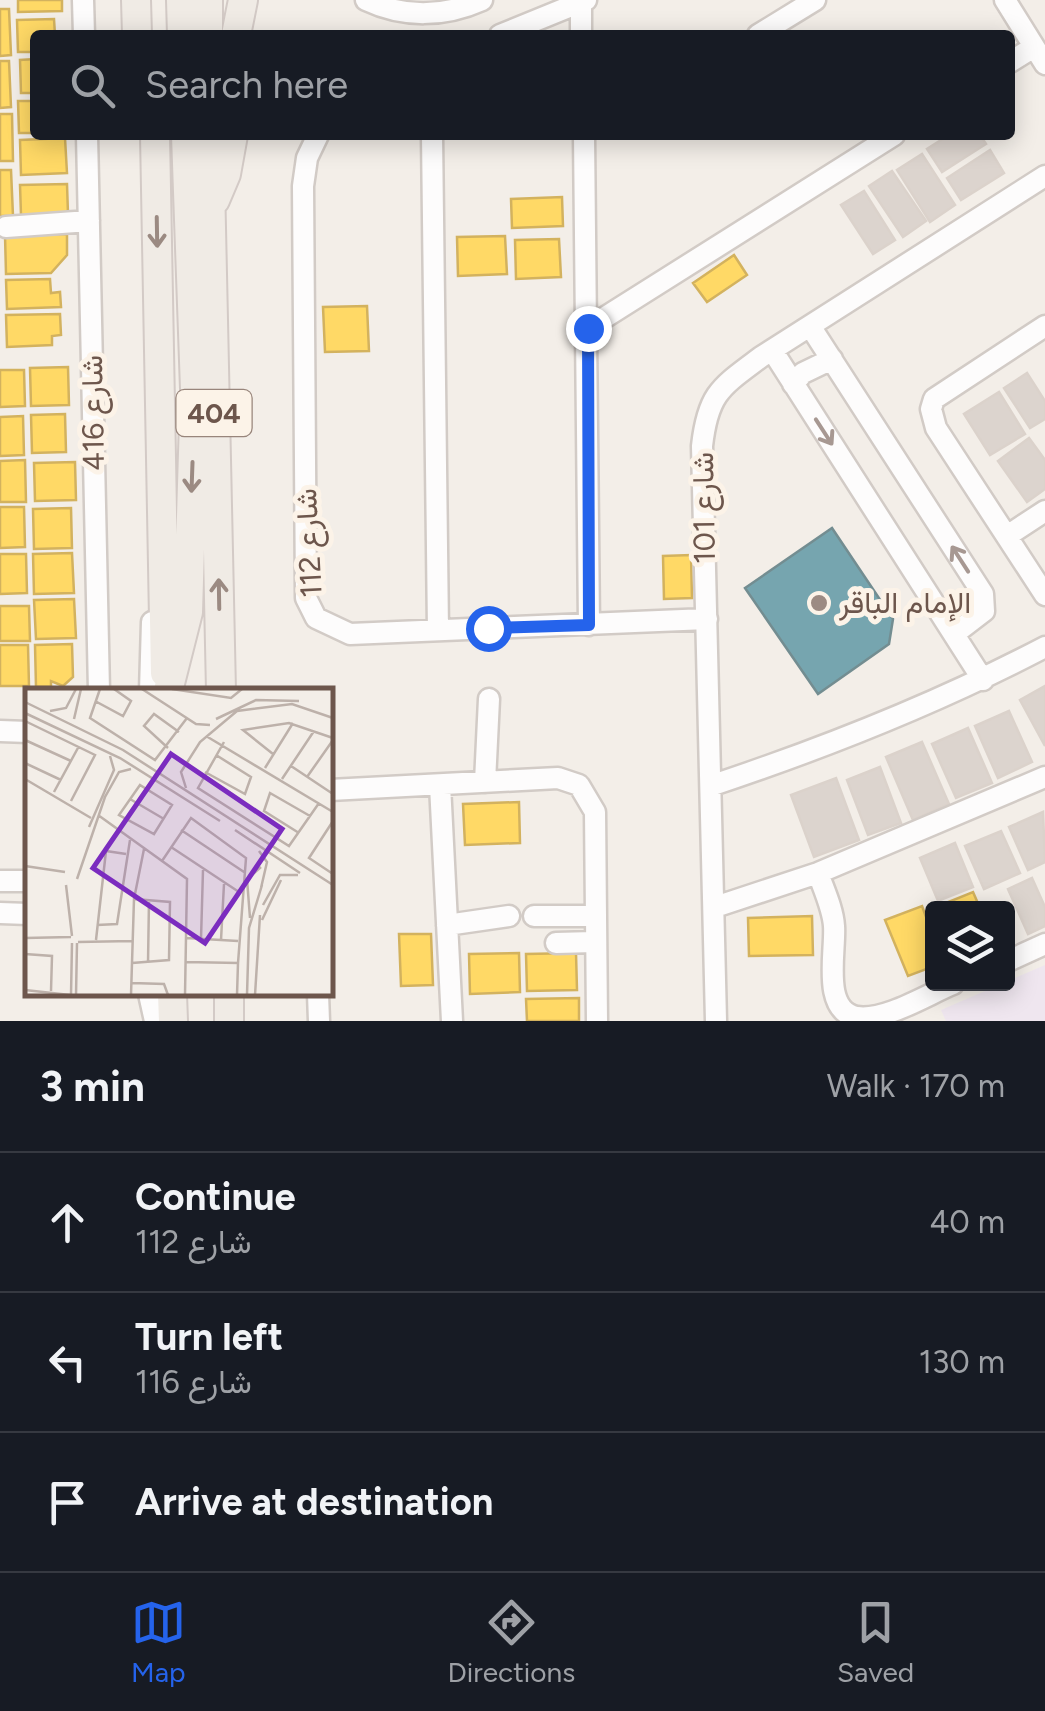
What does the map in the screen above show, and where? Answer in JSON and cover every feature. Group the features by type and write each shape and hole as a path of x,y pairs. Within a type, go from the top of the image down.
{"main road":[{"path":"136,0 138,30"},
{"path":"152,0 153,30"},
{"path":"181,0 182,30"},
{"path":"208,0 208,30"},
{"path":"237,30 243,0"},
{"name":"404","path":"154,140 167,688"},
{"path":"168,688 188,612 193,445 186,140"},
{"name":"404","path":"209,140 221,688"},
{"path":"209,210 226,174 232,140"}],"street":[{"path":"84,0 84,30"},
{"path":"366,0 420,14 450,12 482,0"},
{"path":"766,30 815,0"},
{"path":"1006,0 1040,56 1015,61"},
{"path":"513,30 583,2 582,30"},
{"name":"شارع 416","path":"86,140 99,688"},
{"name":"شارع 112","path":"316,140 303,186 306,598 316,618 350,634 707,619"},
{"path":"432,140 438,630"},
{"path":"588,140 589,625"},
{"path":"588,328 886,140"},
{"name":"شارع 101","path":"716,1021 702,446 707,410 717,389 772,350 1045,176"},
{"path":"6,227 88,221"},
{"path":"810,326 982,594 984,611 954,634"},
{"path":"1045,326 934,399 931,409 936,428 1045,595"},
{"path":"772,350 983,680"},
{"path":"793,384 802,372 832,359"},
{"path":"150,688 152,580 164,506"},
{"path":"1007,536 1045,511"},
{"path":"713,785 816,751 983,680 1045,646"},
{"path":"485,782 489,699"},
{"path":"715,907 818,874 1045,777"},
{"path":"332,790 558,778 587,792 595,812 597,1021"},
{"path":"440,785 452,1021"},
{"path":"818,874 834,922 834,991 840,1007 856,1017 882,1014 936,991"},
{"path":"0,913 25,914"},
{"path":"447,926 509,916"},
{"path":"534,916 594,916"},
{"path":"556,942 594,942"},
{"path":"1015,957 1045,944"},
{"path":"149,996 155,1021"},
{"path":"318,996 319,1021"}],"shaded area":[{"path":"1045,965 1045,1021 946,1021 941,1010 985,991 1015,991 1015,978"}],"building: Homes":[{"path":"18,0 62,0 62,11 18,12"},
{"path":"0,9 9,9 11,55 0,56"},
{"path":"54,19 55,30 30,30 30,52 18,52 17,20"},
{"path":"30,59 30,93 21,93 20,60"},
{"path":"0,61 9,61 11,107 0,108"},
{"path":"18,101 30,101 30,133 19,133"},
{"path":"0,114 12,114 13,161 0,161"},
{"path":"20,140 65,140 67,173 21,175"},
{"path":"0,170 11,170 13,216 0,216"},
{"path":"67,184 68,214 21,215 20,185"},
{"path":"562,197 563,226 512,228 511,199"},
{"path":"67,234 67,255 51,273 6,274 5,235"},
{"path":"505,236 507,274 458,276 457,237"},
{"path":"559,239 561,277 516,279 515,240"},
{"path":"734,255 747,275 707,302 693,283"},
{"path":"50,279 51,293 60,292 61,307 7,309 6,280"},
{"path":"367,306 369,351 325,352 323,307"},
{"path":"60,314 61,335 52,336 52,345 7,347 6,315"},
{"path":"68,367 69,405 31,406 30,368"},
{"path":"0,370 24,370 25,406 0,407"},
{"path":"65,414 66,452 32,453 31,415"},
{"path":"23,416 24,455 0,456 0,417"},
{"path":"25,460 26,502 0,502 0,461"},
{"path":"75,462 76,500 35,501 34,463"},
{"path":"0,507 24,507 25,547 0,548"},
{"path":"71,508 72,548 34,549 33,509"},
{"path":"72,553 74,593 34,594 33,554"},
{"path":"0,554 26,554 27,593 0,594"},
{"path":"691,555 692,598 664,599 663,556"},
{"path":"74,599 76,638 36,639 34,600"},
{"path":"0,606 29,606 30,641 0,641"},
{"path":"72,644 73,677 63,686 51,681 51,687 36,687 35,645"},
{"path":"0,645 28,645 29,686 0,686"},
{"path":"519,802 520,843 465,845 463,804"},
{"path":"973,892 977,901 951,901"},
{"path":"922,906 925,970 908,976 885,920"},
{"path":"812,916 813,955 749,956 748,918"},
{"path":"399,934 431,934 433,985 401,986"},
{"path":"519,953 520,992 470,994 469,954"},
{"path":"576,953 577,990 527,991 526,954"},
{"path":"579,998 579,1021 527,1021 526,999"}],"building: Public":[{"name":"الإمام الباقر","path":"832,528 893,619 889,644 818,694 745,588"}],"building: Other":[{"path":"941,140 983,140 986,144 942,172 927,149"},
{"path":"990,150 1004,173 961,200 947,178"},
{"path":"922,154 955,205 930,222 897,170"},
{"path":"892,171 926,221 903,237 869,186"},
{"path":"864,191 895,240 873,254 841,205"},
{"path":"1027,373 1045,401 1045,419 1030,428 1004,388"},
{"path":"999,392 1025,434 990,455 964,414"},
{"path":"1029,438 1045,460 1045,489 1027,502 998,461"},
{"path":"1045,686 1045,746 1020,700"},
{"path":"1009,711 1032,762 998,778 975,726"},
{"path":"968,728 992,783 956,798 932,744"},
{"path":"922,742 949,804 913,820 886,757"},
{"path":"880,767 901,823 868,835 847,780"},
{"path":"836,778 859,840 814,857 791,795"},
{"path":"1043,812 1045,862 1028,870 1009,827"},
{"path":"1001,831 1020,873 984,889 965,846"},
{"path":"955,843 973,887 938,901 920,858"},
{"path":"1032,878 1045,907 1045,926 1028,934 1008,889"}],"place":[{"name":"الإمام الباقر","path":"819,603"}],"route":[{"path":"488,628 589,625 588,328"}]}
